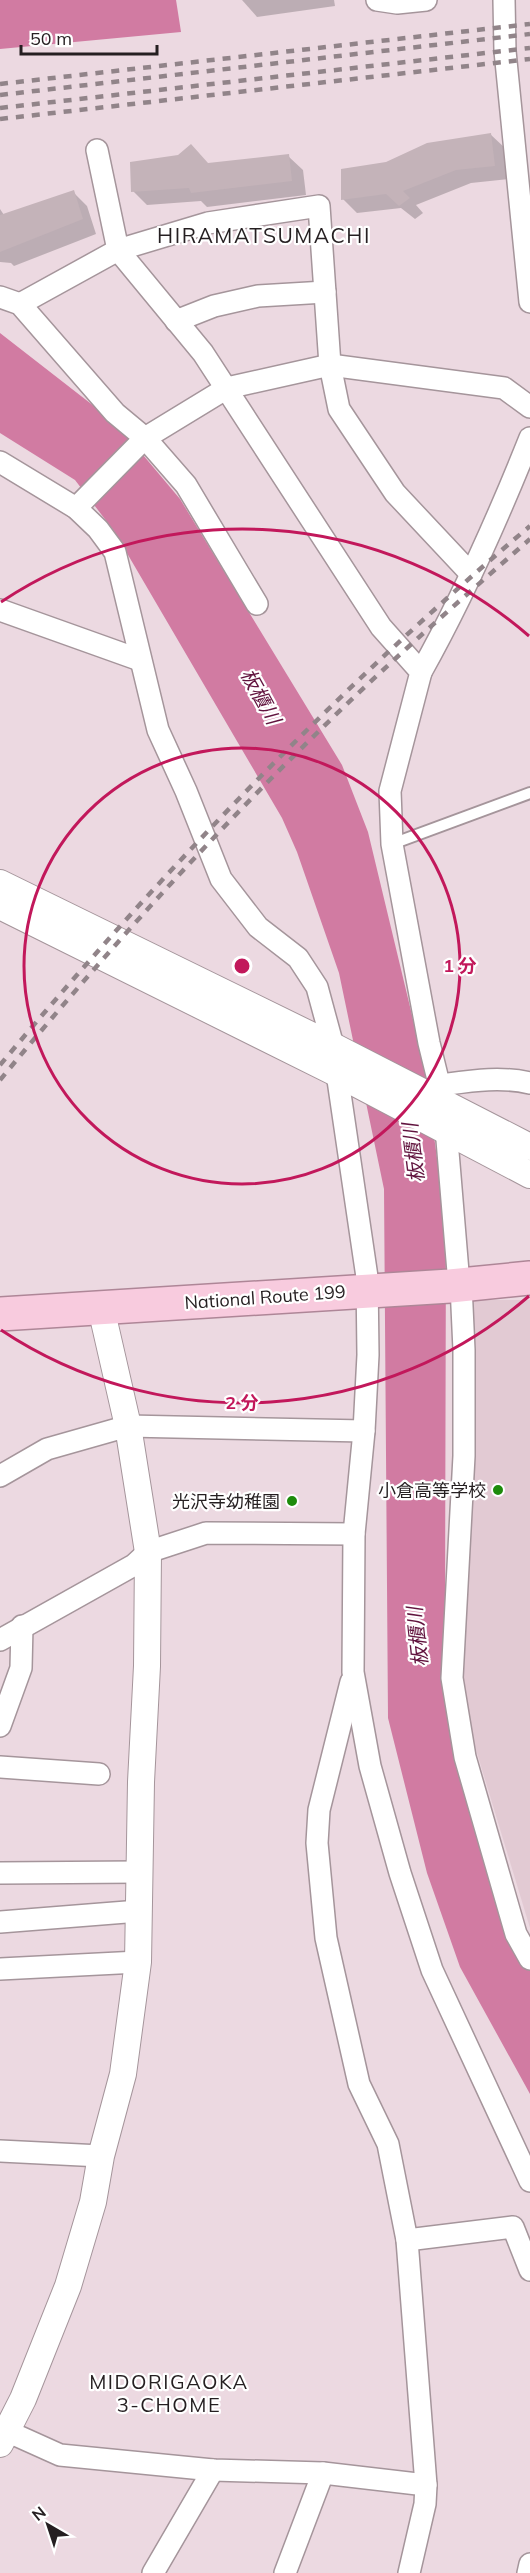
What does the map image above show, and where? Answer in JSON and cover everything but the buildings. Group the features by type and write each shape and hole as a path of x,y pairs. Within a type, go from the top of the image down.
{"highway":[{"name":"National Route 199","path":"455,1279 530,1265"},
{"name":"National Route 199","path":"0,1297 530,1278"},
{"name":"National Route 199","path":"0,1314 101,1308 373,1283"}],"street":[{"path":"378,0 397,3 426,0"},
{"path":"504,0 504,38 530,302"},
{"path":"97,150 118,250 203,353 381,627 421,672"},
{"path":"20,304 118,250 208,223 319,206 330,365 339,409 395,493 471,574"},
{"path":"176,321 214,306 258,296 325,292"},
{"path":"0,297 20,304 114,414 186,485 257,604"},
{"path":"82,502 143,441 227,388 330,365 504,388 530,407"},
{"path":"530,438 498,518 421,672 390,791 393,844 440,1109 455,1279 464,1350 464,1456 452,1678 465,1757 516,1934 530,1959"},
{"path":"0,462 82,502 115,552 158,730 186,791 221,879 258,927 298,958 317,987 343,1064 373,1283 364,1431 354,1534 353,1672 370,1766 400,1873 432,1970 530,2181"},
{"path":"0,610 140,660"},
{"path":"0,883 343,1064"},
{"path":"0,906 440,1109 530,1147"},
{"path":"440,1109 476,1080 513,1079 530,1083"},
{"path":"440,1109 530,1175"},
{"path":"101,1308 128,1426 148,1552 138,1962 123,2074 101,2156 93,2202 68,2286 23,2399 3,2434 60,2455 213,2470 323,2473 426,2484"},
{"path":"0,1476 47,1449 128,1426 364,1431"},
{"path":"0,1640 134,1565 148,1552 206,1533 354,1534"},
{"path":"0,1726 21,1668 22,1626"},
{"path":"353,1672 319,1810 317,1843 326,1938 359,2084 388,2144 407,2240 426,2484 425,2504 408,2573"},
{"path":"0,1767 99,1774"},
{"path":"0,1873 139,1872"},
{"path":"0,1922 139,1911"},
{"path":"0,1969 138,1962"},
{"path":"0,2151 101,2156"},
{"path":"407,2240 513,2227 530,2270"},
{"path":"153,2573 213,2470"},
{"path":"285,2573 323,2473"},
{"path":"528,2573 530,2564"}],"lane":[{"path":"393,844 530,793"}],"shaded area":[{"name":"小倉高等学校","path":"469,1300 530,1300 530,1928 474,1743 464,1679"}],"water":[{"path":"0,0 176,0 181,32 0,49"},
{"name":"板櫃川","path":"0,333 117,424 180,499 342,765 368,832 424,1065 446,1222 445,1615 447,1699 456,1768 530,1950 530,2094 460,1967 427,1873 388,1718 384,1189 339,973 297,852 282,818 114,531 75,480 0,433"}],"railway":[{"path":"0,84 530,24"},
{"path":"0,95 530,34"},
{"path":"0,108 530,48"},
{"path":"0,119 530,59"},
{"path":"0,1065 124,921 253,784 388,653 530,526"},
{"path":"0,1080 154,902 276,773 396,658 530,539"}],"place":[{"name":"小倉高等学校","path":"498,1490"},
{"name":"光沢寺幼稚園","path":"292,1501"}],"district":[{"name":"HIRAMATSUMACHI","path":"264,235"},
{"name":"MIDORIGAOKA 3-CHOME","path":"169,2392"}]}
